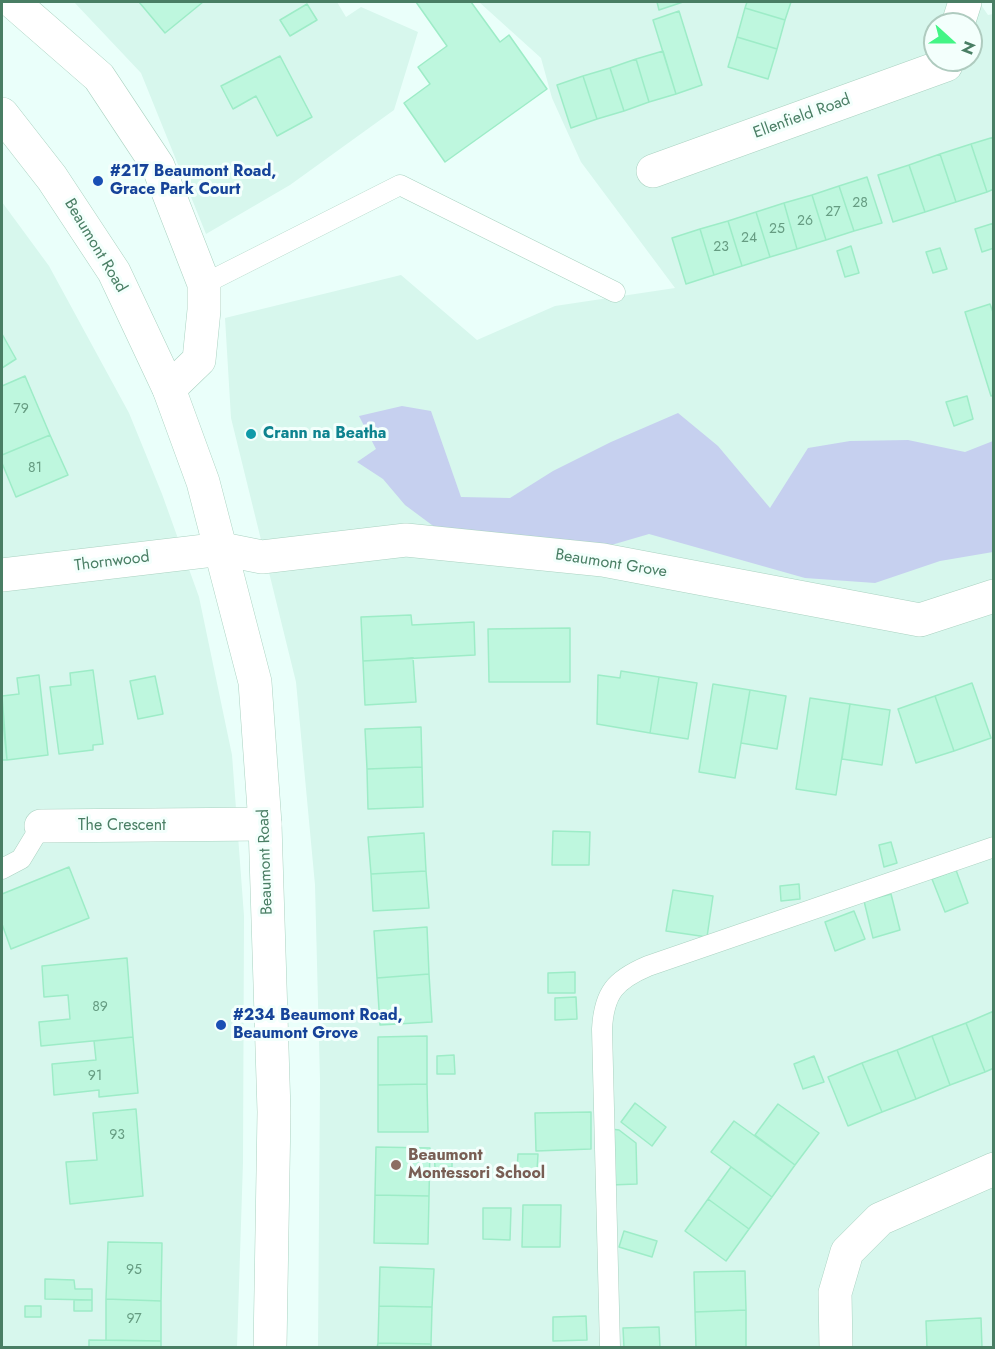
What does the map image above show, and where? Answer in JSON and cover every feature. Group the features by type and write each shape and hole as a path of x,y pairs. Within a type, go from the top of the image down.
{"street":[{"path":"14,2 99,77 158,166 204,284 199,360 169,389"},
{"path":"988,2 993,2"},
{"name":"Ellenfield Road","path":"653,171 927,72"},
{"name":"Beaumont Road","path":"2,114 52,178 114,272 169,389 204,482 255,682 265,824 274,1112 270,1347"},
{"name":"Beaumont Grove","path":"222,549 262,558 406,540 545,554 603,560 920,620 993,596"},
{"name":"Thornwood","path":"2,575 222,549"},
{"name":"The Crescent","path":"41,826 265,824"},
{"path":"836,1347 835,1293 847,1252 880,1219 993,1169"}],"lane":[{"path":"204,284 400,185 615,292"},
{"name":"The Crescent","path":"2,869 21,859 41,826"},
{"path":"610,1347 602,1029 603,1008 612,990 628,975 648,966 993,847"}],"shaded area":[{"path":"74,2 337,2 346,17 361,7 418,32 394,110 290,185 206,234 141,73"},
{"path":"479,2 979,2 988,15 993,14 993,1347 318,1347 320,1081 315,885 296,682 231,418 225,318 401,275 477,340 555,306 675,288 581,162 552,98 541,58"},
{"path":"2,202 49,266 129,413 162,494 199,597 232,755 244,916 243,1162 237,1347 2,1347"},
{"path":"402,406 431,411 461,497 510,498 553,471 611,442 678,413 718,446 770,508 808,448 850,441 908,440 965,452 993,441 993,552 940,561 875,583 805,578 649,534 601,548 436,528 405,505 383,479 357,462 376,449 359,416"}],"building":[{"path":"139,2 203,2 165,33"},
{"path":"416,2 471,2 500,42 509,35 547,89 445,162 404,103 430,84 418,67 447,46"},
{"path":"657,2 683,2 659,10"},
{"path":"747,2 791,2 785,20 745,8"},
{"path":"307,4 317,20 290,36 280,20"},
{"path":"745,8 785,20 777,49 737,37"},
{"path":"679,11 702,85 676,94 653,20"},
{"path":"737,37 777,49 768,79 728,67"},
{"path":"663,51 676,94 649,102 636,59"},
{"path":"280,56 312,117 277,136 256,96 233,109 221,86"},
{"path":"636,59 649,102 624,111 610,68"},
{"path":"610,68 624,111 597,119 583,76"},
{"path":"583,76 597,119 571,128 557,85"},
{"path":"994,137 994,189 987,192 971,144"},
{"path":"971,144 987,192 956,202 940,154"},
{"path":"940,154 956,202 925,212 909,165"},
{"path":"909,165 925,212 893,222 878,175"},
{"path":"867,177 882,223 854,231 839,186"},
{"path":"839,186 854,231 826,240 812,195"},
{"path":"812,195 826,240 797,249 784,203"},
{"path":"784,203 797,249 770,257 756,212"},
{"path":"756,212 770,257 742,266 728,221"},
{"path":"728,221 742,266 714,275 700,229"},
{"path":"994,223 994,248 982,252 975,229"},
{"path":"700,229 714,275 686,284 672,238"},
{"path":"851,246 859,273 845,277 837,251"},
{"path":"940,248 947,269 933,273 926,252"},
{"path":"990,304 994,315 994,395 991,396 965,312"},
{"path":"2,334 16,359 2,368"},
{"path":"25,376 50,435 2,455 2,386"},
{"path":"967,396 973,419 954,426 946,402"},
{"path":"50,435 68,475 16,497 2,463 2,455"},
{"path":"411,615 412,625 474,622 475,655 363,661 361,617"},
{"path":"570,628 570,682 489,682 488,629"},
{"path":"413,658 416,702 365,705 363,661"},
{"path":"93,670 103,744 93,745 93,750 59,754 50,687 71,685 70,673"},
{"path":"621,671 659,677 650,733 597,724 598,675 620,678"},
{"path":"39,675 48,755 7,760 2,696 19,694 17,678"},
{"path":"155,676 163,714 138,719 130,681"},
{"path":"659,677 697,683 688,739 650,733"},
{"path":"972,683 991,738 954,751 935,696"},
{"path":"713,684 750,690 735,778 699,772"},
{"path":"750,690 786,696 777,749 741,743"},
{"path":"935,696 954,751 916,763 898,709"},
{"path":"810,698 850,704 836,795 796,789"},
{"path":"850,704 890,710 882,765 842,759"},
{"path":"2,712 7,760 2,760"},
{"path":"421,727 422,767 367,769 365,729"},
{"path":"422,767 423,807 368,809 367,769"},
{"path":"553,831 590,832 589,865 552,865"},
{"path":"424,833 426,871 371,874 368,837"},
{"path":"891,842 897,863 884,867 879,845"},
{"path":"69,867 89,918 11,949 2,924 2,894"},
{"path":"956,870 968,903 945,912 932,879"},
{"path":"426,871 429,908 373,911 371,874"},
{"path":"799,884 800,899 781,901 780,886"},
{"path":"673,890 713,896 707,937 666,931"},
{"path":"891,894 900,930 873,938 864,901"},
{"path":"854,911 865,939 835,951 825,922"},
{"path":"427,927 429,974 377,978 374,931"},
{"path":"127,958 133,1037 41,1046 39,1022 70,1019 68,995 44,997 42,966"},
{"path":"575,972 575,993 548,993 548,973"},
{"path":"429,974 432,1022 380,1025 377,978"},
{"path":"576,997 577,1019 555,1020 555,998"},
{"path":"994,1011 994,1068 985,1072 966,1023"},
{"path":"966,1023 985,1072 950,1085 932,1036"},
{"path":"427,1036 427,1084 378,1085 378,1037"},
{"path":"932,1036 950,1085 916,1099 897,1050"},
{"path":"133,1037 138,1093 99,1097 99,1090 54,1095 52,1064 96,1060 94,1041"},
{"path":"897,1050 916,1099 882,1112 862,1063"},
{"path":"454,1055 455,1074 437,1074 437,1056"},
{"path":"814,1056 824,1082 803,1089 794,1064"},
{"path":"862,1063 882,1112 848,1126 828,1077"},
{"path":"427,1084 428,1132 378,1132 378,1085"},
{"path":"635,1103 666,1127 652,1146 621,1122"},
{"path":"778,1104 819,1133 795,1165 755,1135"},
{"path":"136,1109 143,1196 70,1204 66,1162 97,1160 93,1113"},
{"path":"591,1112 591,1149 536,1151 535,1113"},
{"path":"734,1121 795,1165 772,1197 711,1152"},
{"path":"611,1129 619,1130 636,1143 637,1184 610,1185"},
{"path":"376,1147 430,1148 429,1196 375,1195"},
{"path":"434,1150 452,1150 452,1167 435,1168"},
{"path":"518,1154 538,1154 537,1171 517,1170"},
{"path":"731,1167 772,1197 749,1229 708,1199"},
{"path":"375,1195 429,1196 428,1244 374,1243"},
{"path":"708,1199 749,1229 726,1261 685,1231"},
{"path":"523,1205 561,1205 560,1247 522,1247"},
{"path":"483,1208 511,1208 510,1240 483,1239"},
{"path":"624,1231 657,1241 652,1257 619,1247"},
{"path":"108,1242 162,1243 161,1301 106,1299"},
{"path":"380,1267 434,1269 432,1307 379,1306"},
{"path":"745,1271 746,1310 695,1312 694,1272"},
{"path":"45,1279 74,1280 75,1289 92,1289 92,1300 45,1299"},
{"path":"106,1299 161,1301 161,1341 106,1340"},
{"path":"74,1300 92,1300 92,1311 74,1311"},
{"path":"25,1306 41,1306 41,1317 25,1317"},
{"path":"379,1306 432,1307 431,1344 378,1343"},
{"path":"746,1310 746,1348 696,1348 695,1312"},
{"path":"586,1316 587,1340 553,1341 553,1317"},
{"path":"981,1318 982,1348 927,1348 926,1321"},
{"path":"659,1327 660,1348 624,1348 623,1328"},
{"path":"89,1340 161,1341 161,1348 89,1348"},
{"path":"378,1343 431,1344 431,1348 377,1348"}],"place":[{"name":"#217 Beaumont Road, Grace Park Court","path":"98,181"},
{"name":"Crann na Beatha","path":"251,434"},
{"name":"#234 Beaumont Road, Beaumont Grove","path":"221,1025"},
{"name":"Beaumont Montessori School","path":"396,1165"}]}
